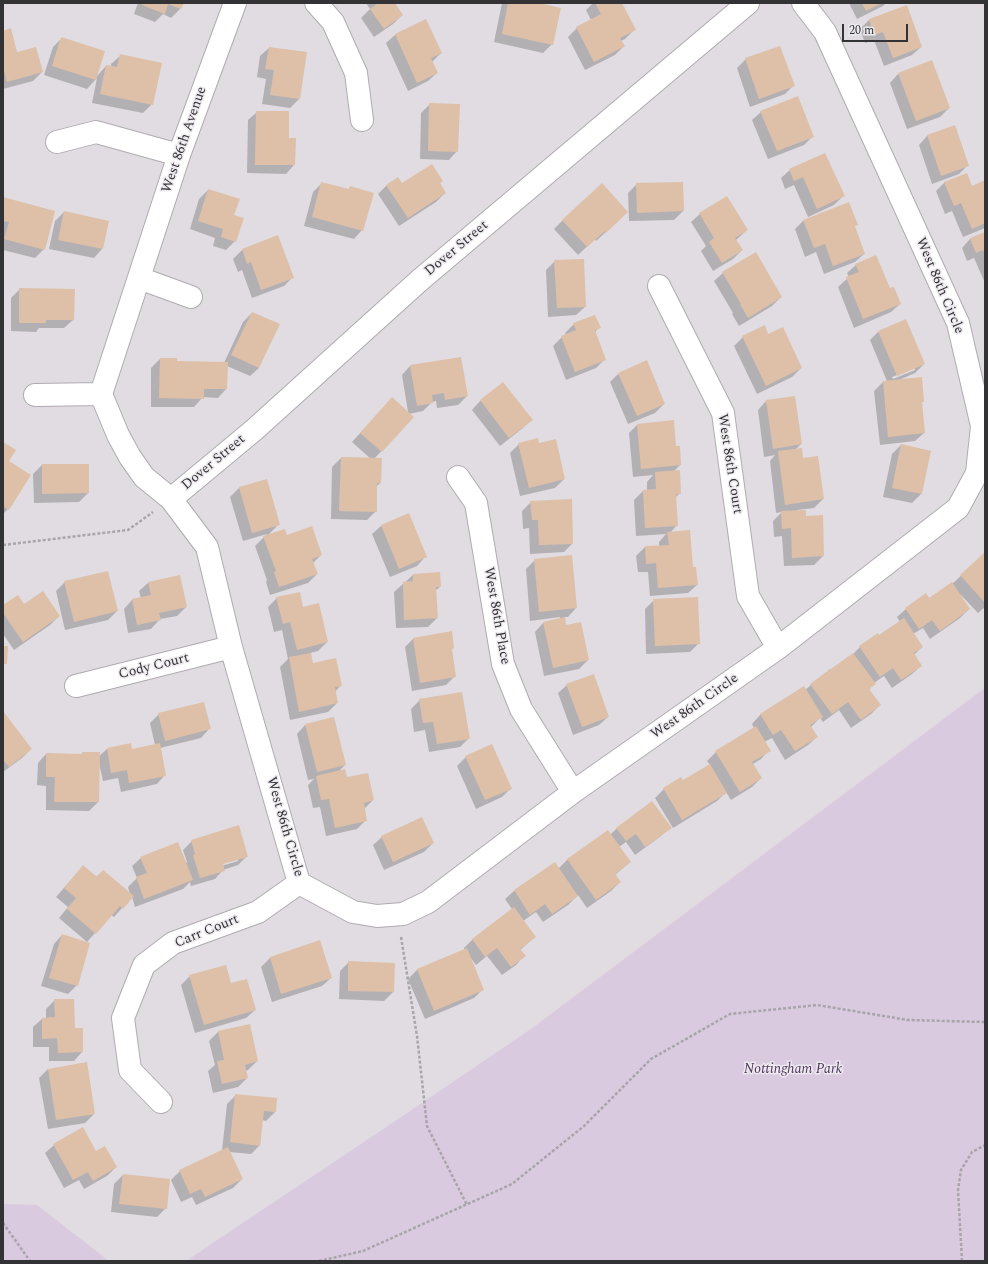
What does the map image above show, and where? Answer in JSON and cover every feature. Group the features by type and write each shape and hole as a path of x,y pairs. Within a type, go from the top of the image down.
{"street":[{"name":"West 86th Avenue","path":"101,394 179,155 234,3"},
{"path":"316,3 333,22 356,73 362,120"},
{"name":"Dover Street","path":"171,499 254,430 420,280 748,3"},
{"name":"West 86th Circle","path":"171,499 207,547 232,647 299,882 353,912 377,916 403,914 428,902 573,792 778,648 958,508 978,473 982,426 958,323 825,32 803,3"},
{"path":"57,142 96,132 179,155"},
{"path":"138,278 191,297"},
{"name":"West 86th Court","path":"659,286 723,413 748,596 778,648"},
{"path":"35,395 101,394 118,435 130,457 144,477 171,499"},
{"name":"West 86th Place","path":"458,477 476,504 502,664 520,709 573,792"},
{"name":"Cody Court","path":"76,686 232,647"},
{"name":"Carr Court","path":"161,1102 130,1070 123,1018 144,965 173,943 258,912 299,882"}],"path":[{"path":"3,545 128,530 171,499"},
{"path":"397,914 417,1036 427,1126 466,1205"},
{"path":"319,1261 363,1251 512,1184 584,1126 651,1060 730,1014 817,1005 908,1020 985,1022"},
{"path":"962,1261 958,1190 961,1170 972,1152 985,1145"},
{"path":"3,1223 30,1261"}],"green space":[{"name":"Nottingham Park","path":"985,688 985,1261 186,1261 531,1029"},
{"path":"3,1204 37,1205 109,1261 3,1261"}],"building":[{"path":"143,3 184,3 181,9 168,4 165,14 142,5"},
{"path":"378,3 395,3 403,15 384,29 370,9"},
{"path":"508,3 539,3 561,8 553,45 502,34"},
{"path":"595,3 622,3 636,30 620,38 625,46 594,62 576,27 601,14"},
{"path":"862,3 882,3 866,11"},
{"path":"907,5 922,47 893,58 883,32 874,35 869,19"},
{"path":"426,19 442,53 431,58 438,73 417,83 395,34"},
{"path":"11,28 17,52 36,47 43,72 7,82 3,67 3,31"},
{"path":"61,37 105,51 96,80 52,66"},
{"path":"780,46 795,86 759,99 745,58"},
{"path":"269,47 307,52 300,99 270,95 274,70 265,69"},
{"path":"120,54 162,63 153,105 100,94 106,65 117,67"},
{"path":"932,60 950,108 916,121 898,73"},
{"path":"798,96 814,137 777,151 760,111"},
{"path":"429,103 460,104 458,152 428,151"},
{"path":"256,111 289,111 289,138 296,138 295,165 255,165"},
{"path":"955,125 969,166 941,176 927,135"},
{"path":"825,153 845,196 817,209 803,177 794,181 789,169"},
{"path":"432,164 443,181 440,183 446,193 408,218 386,185 398,177 402,183"},
{"path":"967,173 972,186 985,180 985,223 972,229 961,203 954,206 944,182"},
{"path":"321,182 349,189 350,186 374,193 363,231 312,217"},
{"path":"683,182 684,211 637,213 636,183"},
{"path":"602,183 628,212 606,233 605,231 587,247 562,220"},
{"path":"208,189 240,199 234,215 244,218 236,242 221,237 223,229 198,221"},
{"path":"727,196 748,230 735,238 743,250 722,263 709,242 714,238 699,213"},
{"path":"3,197 55,211 45,250 4,239 9,222 3,221"},
{"path":"849,202 858,225 855,226 865,254 833,266 825,244 814,248 803,220"},
{"path":"64,211 109,221 103,249 58,240"},
{"path":"985,232 985,254 983,250 976,253 970,238"},
{"path":"278,235 294,278 261,290 251,262 247,264 242,249"},
{"path":"756,252 782,297 748,318 722,272"},
{"path":"876,255 890,288 894,287 901,304 863,319 846,277 859,272 855,264"},
{"path":"584,259 586,307 557,308 554,260"},
{"path":"19,288 75,289 74,320 46,320 46,323 19,323"},
{"path":"252,312 280,324 259,368 231,355"},
{"path":"595,315 601,328 595,330 606,360 575,372 561,336 576,330 573,323"},
{"path":"906,319 925,364 897,376 878,331"},
{"path":"765,325 768,334 783,327 802,368 766,386 742,336"},
{"path":"461,357 468,396 445,400 444,393 432,395 433,403 417,406 410,365"},
{"path":"160,358 177,358 177,361 228,362 227,389 204,389 204,399 159,398"},
{"path":"647,360 665,404 637,416 618,373"},
{"path":"922,377 924,402 922,402 925,433 888,437 883,381"},
{"path":"503,382 533,420 509,438 480,400"},
{"path":"795,396 802,444 773,449 766,400"},
{"path":"392,397 414,417 382,452 360,433"},
{"path":"674,420 676,446 680,446 681,465 641,469 637,424"},
{"path":"538,438 539,443 556,439 565,479 529,488 518,443"},
{"path":"3,442 16,450 9,461 31,475 9,510 3,506"},
{"path":"901,444 931,451 922,494 892,488"},
{"path":"802,448 803,458 818,456 824,499 785,505 778,451"},
{"path":"341,457 382,458 381,483 377,483 377,512 339,511"},
{"path":"42,464 89,464 89,493 42,494"},
{"path":"680,470 681,494 676,494 678,526 645,528 643,490 656,489 655,472"},
{"path":"267,479 280,525 252,533 239,487"},
{"path":"572,499 573,544 539,545 538,520 532,520 530,501"},
{"path":"806,510 806,516 823,515 824,556 792,558 791,528 782,529 781,511"},
{"path":"409,513 427,557 399,569 381,525"},
{"path":"312,526 322,555 312,559 318,574 279,587 274,572 276,571 263,536 285,529 287,535"},
{"path":"690,530 693,567 696,567 698,585 658,588 656,563 646,564 645,546 669,545 667,532"},
{"path":"985,552 985,603 960,575"},
{"path":"572,555 577,608 539,612 534,559"},
{"path":"108,571 118,611 74,622 64,581"},
{"path":"440,572 441,587 436,587 438,618 404,620 403,582 413,581 413,574"},
{"path":"180,575 187,607 159,613 161,620 137,625 132,599 151,595 148,582"},
{"path":"952,582 970,609 940,631 932,620 919,629 905,608 926,593 929,598"},
{"path":"43,591 60,616 23,642 3,613 3,605 18,595 24,604"},
{"path":"300,592 303,607 319,603 328,642 297,650 290,622 283,624 276,597"},
{"path":"698,597 700,644 655,646 653,599"},
{"path":"565,617 566,625 581,622 589,660 553,668 543,622"},
{"path":"904,618 923,647 914,653 922,666 901,680 893,668 880,677 859,646 878,633 879,635"},
{"path":"452,631 454,648 452,649 456,677 420,683 413,638"},
{"path":"3,646 8,646 7,664 3,664"},
{"path":"311,653 313,663 336,658 342,686 335,687 338,703 299,712 289,657"},
{"path":"853,653 876,684 869,689 881,705 861,720 848,702 832,714 810,684"},
{"path":"594,674 609,717 582,727 566,684"},
{"path":"804,686 823,717 810,725 818,737 795,751 781,730 773,735 760,714"},
{"path":"462,692 470,739 437,744 433,722 423,723 419,699"},
{"path":"204,702 211,729 165,741 158,713"},
{"path":"3,711 32,749 9,767 3,760"},
{"path":"334,717 346,765 317,772 305,724"},
{"path":"756,726 771,751 752,762 762,778 740,792 715,751"},
{"path":"131,743 132,749 160,743 166,776 129,783 127,770 111,773 107,748"},
{"path":"492,744 512,789 485,800 465,756"},
{"path":"82,752 100,752 99,802 54,802 55,777 46,777 46,753 82,754"},
{"path":"710,764 727,793 682,820 663,788 681,777 683,780"},
{"path":"345,769 347,777 368,773 374,800 364,803 367,821 335,828 329,799 321,800 316,776"},
{"path":"652,801 672,828 645,847 636,834 626,841 616,828"},
{"path":"422,817 434,843 393,862 381,836"},
{"path":"239,825 248,857 223,864 225,871 200,878 193,855 195,854 191,840"},
{"path":"608,830 631,862 615,874 621,882 596,900 567,859"},
{"path":"178,842 193,880 144,899 136,877 147,873 140,857"},
{"path":"555,862 578,896 552,914 545,904 530,915 514,890"},
{"path":"83,865 97,877 103,870 134,896 123,909 120,906 96,934 67,909 76,898 64,888"},
{"path":"514,907 536,937 520,949 526,956 511,967 497,948 485,957 472,939"},
{"path":"62,934 90,943 78,986 49,978"},
{"path":"320,940 332,978 281,994 270,957"},
{"path":"467,948 484,990 434,1011 417,969"},
{"path":"348,961 395,963 394,992 348,991"},
{"path":"226,965 231,983 247,979 256,1010 204,1025 189,975"},
{"path":"54,999 74,999 75,1028 83,1028 83,1052 58,1053 57,1038 42,1039 42,1018 55,1017"},
{"path":"250,1024 258,1061 245,1065 248,1078 222,1084 217,1061 224,1060 218,1031"},
{"path":"87,1062 95,1114 56,1120 48,1069"},
{"path":"235,1094 277,1098 276,1112 264,1111 260,1146 230,1142"},
{"path":"83,1127 96,1151 105,1146 117,1167 93,1181 88,1172 73,1180 53,1144"},
{"path":"228,1147 243,1179 205,1197 201,1189 190,1194 179,1170"},
{"path":"123,1174 170,1179 167,1209 119,1204"}]}
